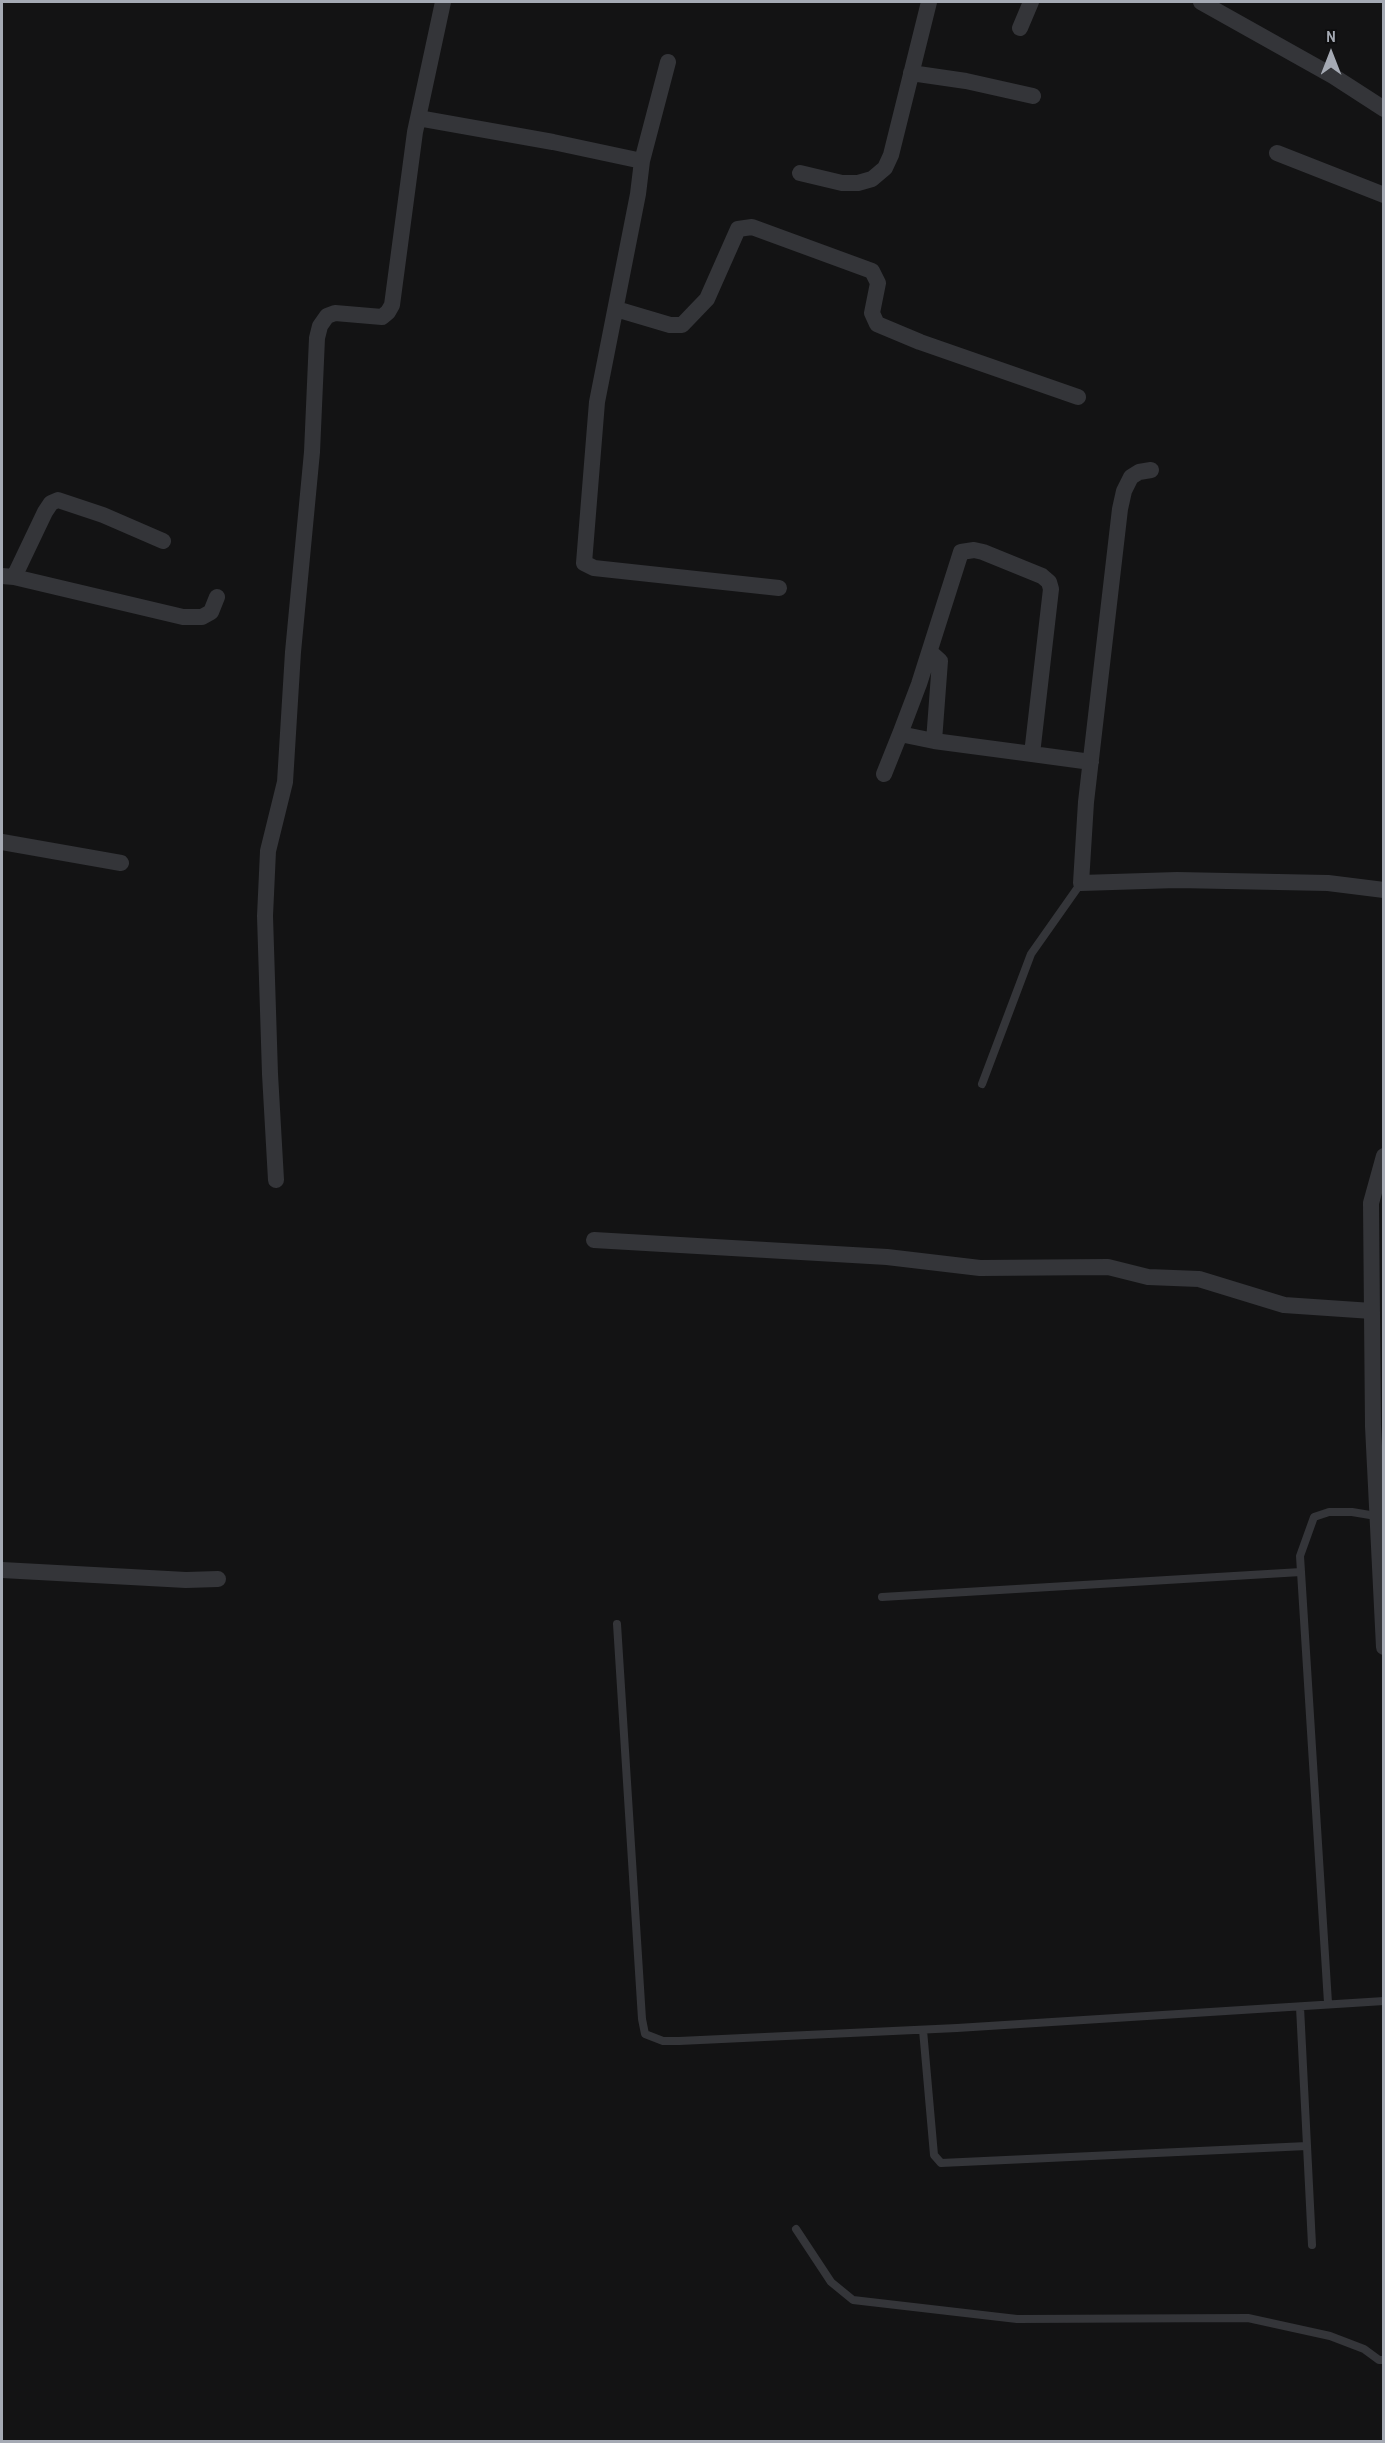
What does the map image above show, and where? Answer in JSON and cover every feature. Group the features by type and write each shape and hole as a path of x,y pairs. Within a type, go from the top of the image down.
{"street":[{"path":"276,1180 265,927 267,869 268,851 285,782 294,640 312,452 317,338 320,326 327,316 335,313 382,317 392,305 418,118 443,2"},
{"path":"800,173 842,183 858,183 872,179 885,168 891,155 928,2"},
{"path":"1020,28 1031,2"},
{"path":"1201,2 1333,76 1383,109"},
{"path":"668,62 642,161 597,402 584,563 594,568 779,588"},
{"path":"911,72 1033,96"},
{"path":"418,118 553,142 642,161"},
{"path":"1277,153 1383,195"},
{"path":"616,309 670,325 682,325 707,299 738,229 753,227 872,272 878,283 872,313 877,324 920,342 1078,397"},
{"path":"1151,470 1139,472 1131,477 1119,509 1091,762 1081,883 1177,880 1317,883 1383,890"},
{"path":"163,541 103,515 58,500 51,503 45,512 8,576 183,617 202,617 211,612 217,597"},
{"path":"884,774 930,652 961,552 974,550 1047,579 1051,589 1032,754"},
{"path":"930,652 940,661 934,741"},
{"path":"900,734 934,741 1091,762"},
{"path":"2,842 122,862"},
{"path":"1383,1156 1371,1203 1372,1311 1378,1354 1376,1516 1382,1591 1383,1647"},
{"path":"594,1240 887,1257 980,1268 1108,1268 1148,1277 1199,1279 1284,1305 1372,1311"},
{"path":"2,1570 186,1580 218,1579"}],"lane":[{"path":"982,1084 1031,954 1081,883"},
{"path":"1328,2003 1300,1556 1314,1517 1329,1512 1352,1512 1376,1516"},
{"path":"882,1597 1301,1572"},
{"path":"617,1624 642,2019 645,2034 663,2041 679,2041 923,2030 1383,2001"},
{"path":"1300,2007 1312,2245"},
{"path":"923,2030 934,2155 941,2163 1307,2146"},
{"path":"796,2229 831,2282 853,2300 1017,2319 1248,2318 1330,2336 1364,2349 1379,2360 1383,2360"}]}
